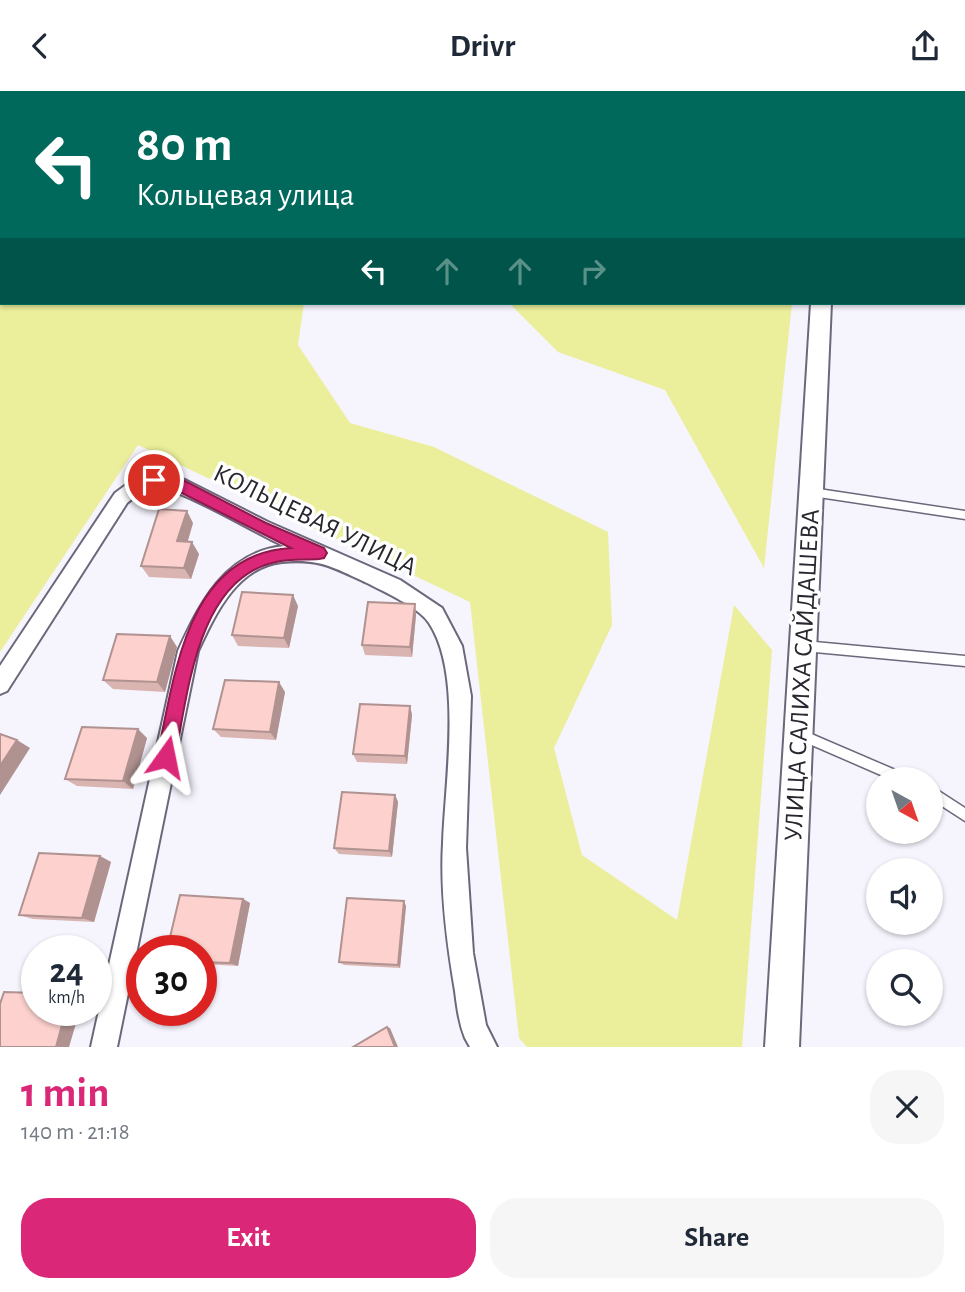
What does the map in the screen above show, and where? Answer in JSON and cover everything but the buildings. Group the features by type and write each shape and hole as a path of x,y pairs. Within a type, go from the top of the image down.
{"street":[{"name":"УЛИЦА САЛИХА САЙДАШЕВА","path":"782,1047 821,305"},
{"name":"КОЛЬЦЕВАЯ УЛИЦА","path":"0,684 121,498 140,484 154,480 179,485 261,527 393,586 435,614 452,646 460,696 454,848 461,953 474,1029 484,1047"},
{"path":"104,1047 188,651 215,594 235,573 272,556 319,553"}],"lane":[{"path":"811,492 965,515"},
{"path":"803,646 965,661"},
{"path":"799,733 876,767"},
{"path":"943,800 965,815"}],"green space":[{"path":"0,305 304,305 298,345 350,423 434,447 608,532 612,625 554,748 582,855 677,920 734,605 772,650 742,1047 527,1047 519,1038 470,602 138,445 0,652"},
{"path":"511,305 792,305 764,568 665,390 558,352"}],"route":[{"path":"154,480 179,485 319,553 272,556 235,573 215,594 188,651 166,757"}]}
